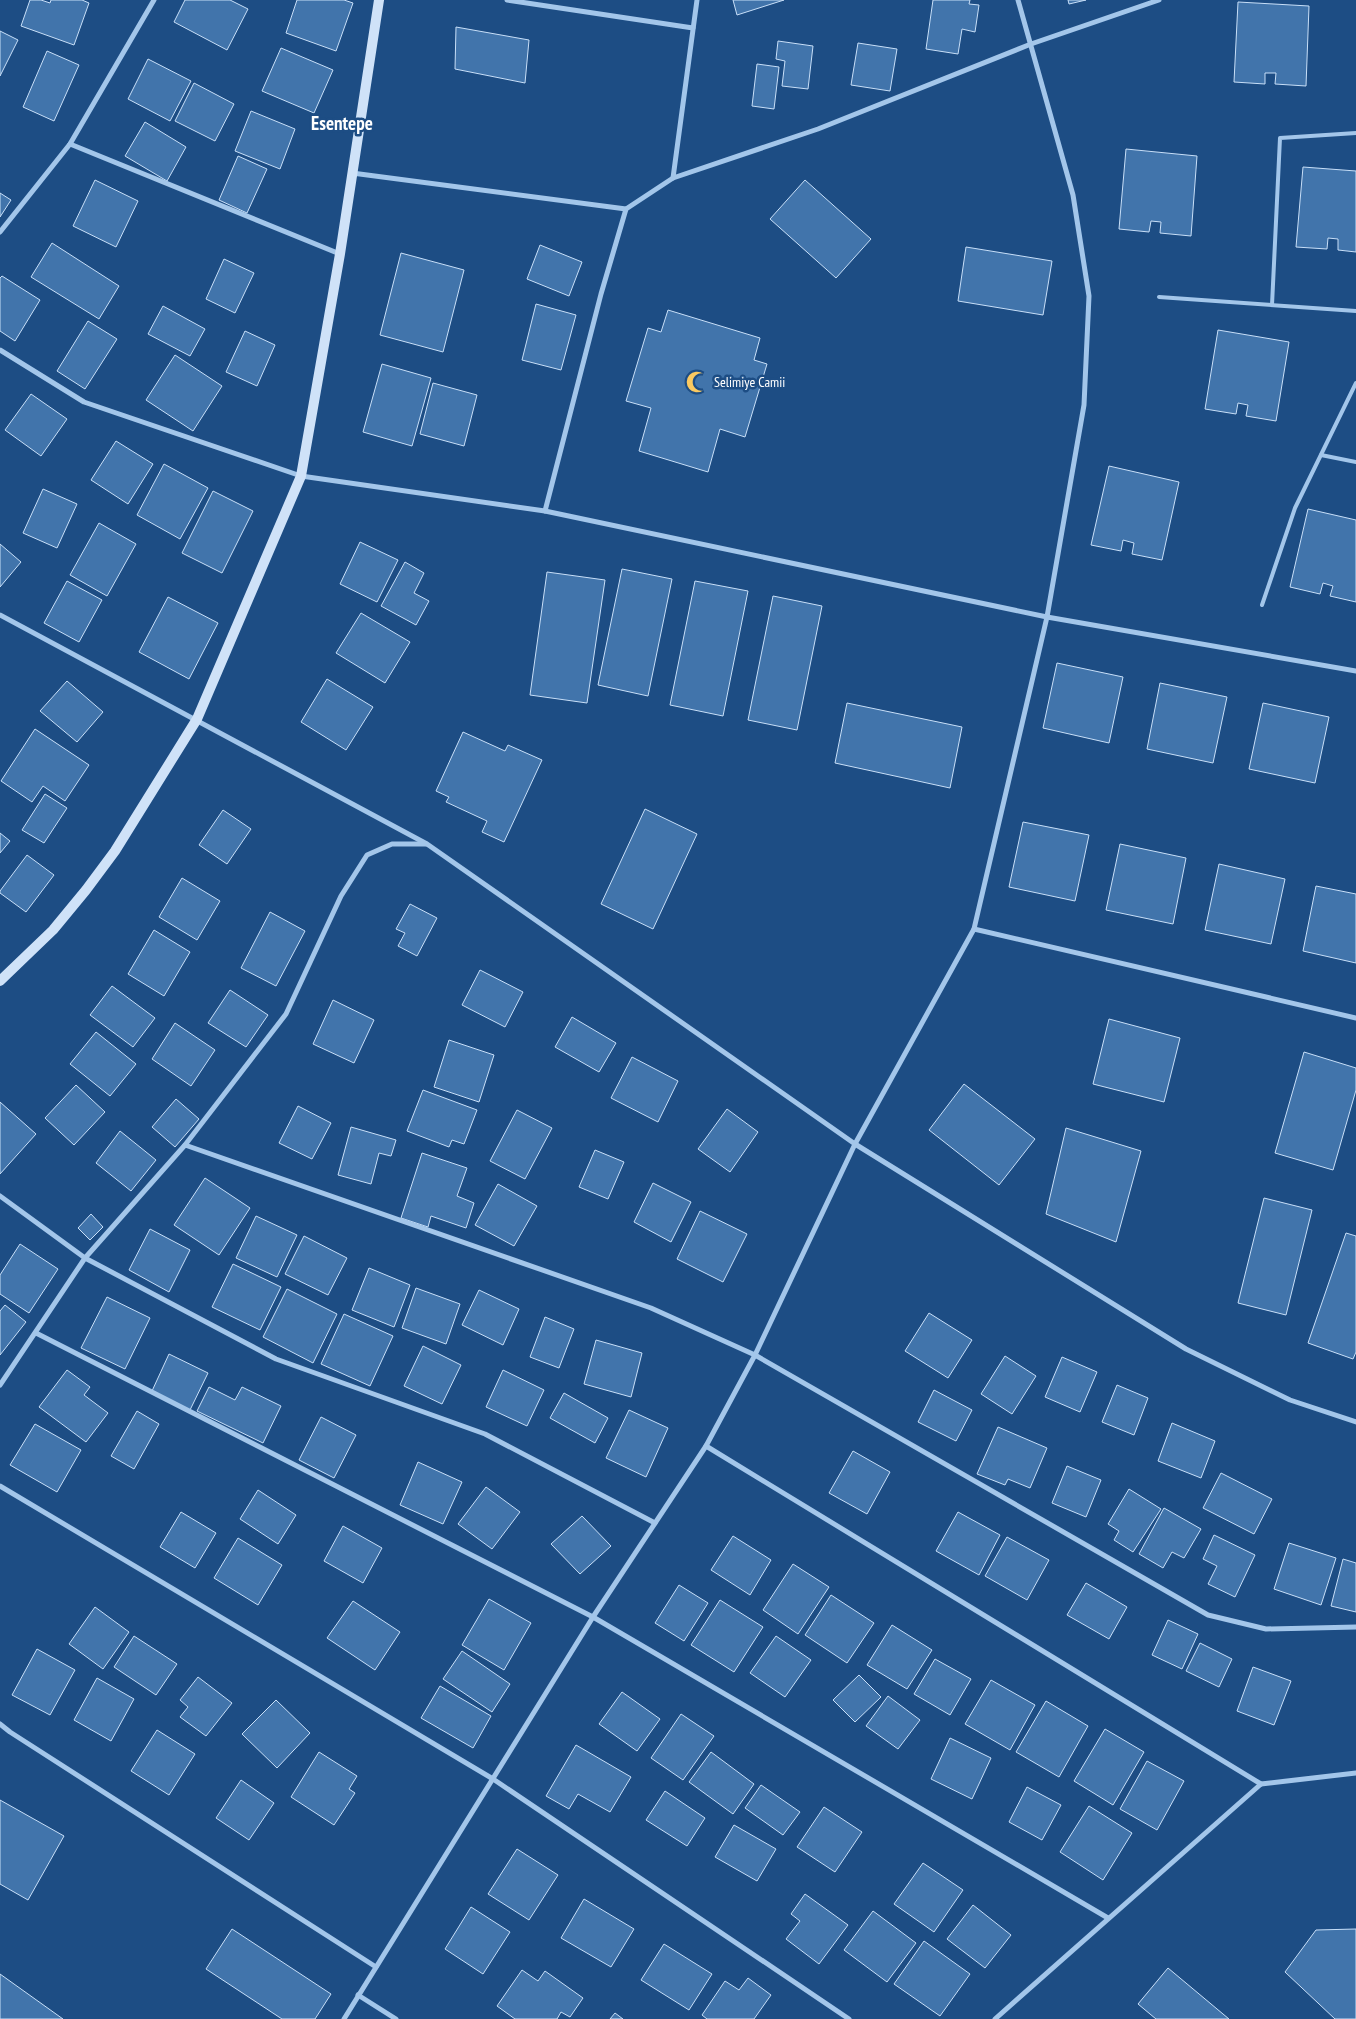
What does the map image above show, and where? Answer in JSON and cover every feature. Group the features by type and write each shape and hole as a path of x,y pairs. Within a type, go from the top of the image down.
{"street":[{"path":"0,232 70,144 154,0"},
{"path":"0,981 53,930 86,890 115,851 197,719 300,476 340,254 379,0"},
{"path":"507,0 693,28"},
{"path":"673,178 697,0"},
{"path":"344,2019 593,1617 706,1446 755,1355 855,1144 974,930 1047,617 1084,405 1090,296 1073,195 1018,0"},
{"path":"545,511 601,294 626,209 673,178 818,130 1031,44 1160,0"},
{"path":"70,144 340,254"},
{"path":"352,174 626,209"},
{"path":"0,350 84,402 300,476 545,511 1047,617 1356,671"},
{"path":"0,615 427,844 855,1144 1186,1349 1290,1400 1356,1422"},
{"path":"0,1385 85,1258 185,1145 286,1014 341,896 367,855 392,844 427,844"},
{"path":"974,930 1356,1018"},
{"path":"185,1145 651,1308 755,1355 1208,1615 1266,1629 1356,1627"},
{"path":"0,1196 85,1258 276,1359 485,1434 655,1523"},
{"path":"36,1333 593,1617 1108,1918"},
{"path":"706,1446 1261,1784"},
{"path":"0,1486 493,1779 849,2019"},
{"path":"0,1724 376,1967"},
{"path":"995,2019 1261,1784 1356,1773"},
{"path":"358,1995 396,2019"}],"lane":[{"path":"1272,305 1280,138 1356,133"},
{"path":"1159,297 1356,311"},
{"path":"1262,606 1295,508 1356,383"},
{"path":"1321,455 1356,462"}],"building":[{"path":"30,0 41,0 50,3 51,0 82,0 89,3 74,45 21,26"},
{"path":"185,0 230,0 248,9 227,50 174,22"},
{"path":"297,0 344,0 353,3 336,51 286,33"},
{"path":"733,0 784,0 737,15"},
{"path":"933,0 970,0 969,4 979,5 975,32 962,29 958,54 926,49"},
{"path":"1068,0 1086,0 1069,4"},
{"path":"1238,2 1309,6 1306,86 1275,84 1276,73 1265,73 1265,84 1234,82"},
{"path":"456,27 529,40 525,83 455,69"},
{"path":"0,31 18,40 0,76"},
{"path":"778,41 813,46 808,89 782,86 785,61 776,59"},
{"path":"858,43 897,49 890,91 851,85"},
{"path":"281,48 333,70 314,113 262,91"},
{"path":"47,51 79,65 54,121 23,107"},
{"path":"148,59 191,81 170,121 128,99"},
{"path":"757,64 779,67 774,109 752,106"},
{"path":"194,83 234,104 215,141 175,121"},
{"path":"251,111 295,129 280,169 235,151"},
{"path":"145,122 186,147 167,181 125,156"},
{"path":"1126,149 1197,156 1191,236 1160,233 1161,222 1151,221 1149,232 1119,229"},
{"path":"238,156 267,169 247,213 219,200"},
{"path":"1303,167 1356,171 1356,252 1338,250 1338,239 1328,238 1327,249 1296,247"},
{"path":"95,180 138,201 116,247 73,226"},
{"path":"805,180 871,239 836,278 770,219"},
{"path":"0,193 11,200 0,217"},
{"path":"52,243 119,286 99,319 31,277"},
{"path":"540,245 582,262 569,296 527,279"},
{"path":"966,247 1052,261 1043,315 958,301"},
{"path":"401,253 464,270 443,352 380,335"},
{"path":"224,259 254,273 235,313 206,299"},
{"path":"2,276 40,300 15,341 0,331 0,278"},
{"path":"536,304 576,315 561,370 522,360"},
{"path":"163,306 205,329 190,356 148,334"},
{"name":"Selimiye Camii","path":"668,310 760,338 754,360 767,364 745,437 720,429 708,472 639,451 651,408 626,401 648,328 661,332"},
{"path":"88,321 117,339 85,389 57,371"},
{"path":"1218,330 1289,342 1276,421 1246,416 1248,405 1238,403 1236,414 1205,409"},
{"path":"245,331 275,345 257,386 226,372"},
{"path":"175,355 222,386 193,431 146,400"},
{"path":"382,364 431,378 412,446 363,432"},
{"path":"433,383 477,395 464,446 420,434"},
{"path":"31,394 67,419 41,456 5,430"},
{"path":"116,441 153,464 128,504 91,480"},
{"path":"164,464 208,488 180,539 137,515"},
{"path":"1109,466 1179,482 1162,560 1132,554 1134,543 1123,540 1121,551 1091,545"},
{"path":"43,489 77,504 57,548 23,533"},
{"path":"213,491 253,511 222,573 182,553"},
{"path":"1308,509 1356,520 1356,602 1330,596 1333,586 1323,583 1320,594 1290,587"},
{"path":"99,523 136,544 107,596 70,575"},
{"path":"360,542 398,560 377,602 340,584"},
{"path":"0,544 21,562 0,587"},
{"path":"405,562 424,573 414,593 429,601 416,625 381,606"},
{"path":"622,569 672,579 648,696 598,685"},
{"path":"547,572 605,580 587,703 530,695"},
{"path":"67,581 102,600 79,642 44,623"},
{"path":"695,581 748,591 723,716 670,705"},
{"path":"773,596 822,606 797,730 748,720"},
{"path":"168,597 218,623 189,679 139,652"},
{"path":"361,613 410,642 385,683 336,653"},
{"path":"1057,663 1123,677 1109,743 1043,728"},
{"path":"327,679 373,707 346,750 301,722"},
{"path":"67,681 103,712 77,742 40,711"},
{"path":"1160,683 1227,697 1213,763 1147,749"},
{"path":"847,703 962,727 950,788 835,763"},
{"path":"1263,703 1329,717 1315,783 1249,769"},
{"path":"35,729 89,765 65,801 43,786 32,802 1,781"},
{"path":"463,732 505,751 508,745 542,760 504,842 482,832 487,821 446,802 449,797 436,791"},
{"path":"45,794 67,808 44,843 22,830"},
{"path":"645,809 697,834 653,929 601,904"},
{"path":"223,810 251,829 227,864 199,845"},
{"path":"1023,822 1089,835 1075,901 1009,887"},
{"path":"0,833 10,841 0,853"},
{"path":"1120,844 1186,858 1173,924 1106,910"},
{"path":"27,855 54,875 26,912 0,893 0,891"},
{"path":"1219,864 1285,879 1271,944 1205,930"},
{"path":"182,878 220,901 197,940 159,917"},
{"path":"1316,886 1356,894 1356,963 1303,951"},
{"path":"410,904 437,918 417,956 398,946 405,933 396,929"},
{"path":"270,912 305,931 276,986 241,968"},
{"path":"154,930 190,952 164,996 128,974"},
{"path":"480,970 523,992 505,1027 462,1005"},
{"path":"112,986 155,1018 133,1047 90,1015"},
{"path":"230,990 268,1015 246,1047 208,1023"},
{"path":"333,1000 374,1020 354,1063 313,1044"},
{"path":"572,1017 616,1043 599,1072 555,1047"},
{"path":"1109,1019 1180,1038 1164,1102 1093,1084"},
{"path":"175,1023 215,1050 191,1086 152,1059"},
{"path":"96,1032 136,1064 110,1096 70,1064"},
{"path":"449,1040 494,1055 479,1102 434,1087"},
{"path":"1304,1052 1356,1068 1356,1090 1333,1170 1275,1153"},
{"path":"632,1057 678,1081 658,1122 611,1098"},
{"path":"964,1084 1035,1139 999,1185 929,1130"},
{"path":"76,1085 105,1112 74,1145 45,1118"},
{"path":"423,1090 477,1110 464,1144 452,1140 449,1147 407,1131"},
{"path":"176,1099 199,1119 175,1147 152,1127"},
{"path":"0,1102 36,1134 0,1174"},
{"path":"298,1106 331,1123 312,1159 279,1143"},
{"path":"727,1109 758,1132 730,1172 698,1149"},
{"path":"517,1110 552,1128 525,1179 490,1161"},
{"path":"351,1127 396,1140 391,1156 379,1153 371,1184 338,1175"},
{"path":"1066,1128 1141,1151 1116,1242 1046,1214"},
{"path":"120,1131 156,1160 131,1191 96,1163"},
{"path":"595,1150 624,1162 608,1199 579,1187"},
{"path":"422,1153 467,1168 457,1196 474,1203 466,1228 431,1216 428,1227 401,1218"},
{"path":"205,1178 250,1208 219,1255 174,1225"},
{"path":"653,1183 691,1202 671,1242 634,1222"},
{"path":"498,1184 537,1206 514,1246 475,1225"},
{"path":"1264,1198 1312,1210 1286,1315 1238,1303"},
{"path":"700,1211 747,1234 723,1282 677,1259"},
{"path":"91,1214 103,1227 90,1240 78,1228"},
{"path":"256,1216 297,1235 277,1277 236,1258"},
{"path":"150,1229 190,1250 169,1292 129,1270"},
{"path":"1346,1233 1356,1236 1356,1352 1353,1359 1308,1343"},
{"path":"304,1236 347,1258 328,1295 285,1274"},
{"path":"20,1244 58,1269 29,1313 0,1294 0,1275"},
{"path":"233,1264 281,1287 260,1330 212,1307"},
{"path":"369,1268 410,1285 394,1327 352,1310"},
{"path":"416,1288 460,1304 446,1344 402,1328"},
{"path":"287,1289 337,1314 313,1363 263,1337"},
{"path":"479,1290 519,1309 503,1345 462,1325"},
{"path":"107,1297 150,1318 125,1369 81,1348"},
{"path":"5,1305 26,1322 0,1355 0,1311"},
{"path":"929,1313 972,1340 948,1378 905,1351"},
{"path":"344,1314 393,1336 370,1386 321,1364"},
{"path":"545,1317 574,1329 559,1368 530,1357"},
{"path":"596,1340 642,1353 631,1397 584,1384"},
{"path":"423,1346 461,1365 442,1404 404,1386"},
{"path":"169,1354 208,1373 190,1410 152,1391"},
{"path":"1005,1356 1036,1376 1012,1414 981,1394"},
{"path":"1062,1357 1097,1372 1080,1412 1045,1397"},
{"path":"67,1370 90,1387 84,1395 108,1413 86,1442 39,1407"},
{"path":"503,1370 544,1390 527,1426 486,1407"},
{"path":"1117,1385 1148,1398 1134,1435 1102,1422"},
{"path":"209,1387 235,1400 242,1387 281,1406 263,1443 197,1411"},
{"path":"934,1390 972,1410 956,1441 918,1422"},
{"path":"564,1393 608,1418 595,1443 550,1418"},
{"path":"629,1410 668,1428 646,1477 606,1458"},
{"path":"137,1411 159,1424 134,1469 111,1456"},
{"path":"321,1417 356,1435 334,1478 299,1460"},
{"path":"1172,1423 1215,1441 1201,1478 1158,1461"},
{"path":"35,1424 81,1450 57,1492 10,1465"},
{"path":"998,1427 1047,1448 1030,1488 1008,1479 1005,1485 977,1474"},
{"path":"853,1451 890,1472 867,1514 829,1493"},
{"path":"418,1462 462,1482 443,1524 400,1505"},
{"path":"1067,1466 1101,1480 1086,1517 1052,1503"},
{"path":"1221,1473 1272,1499 1254,1534 1203,1508"},
{"path":"486,1487 520,1512 492,1549 458,1524"},
{"path":"1129,1489 1161,1509 1133,1552 1114,1540 1119,1531 1108,1524"},
{"path":"258,1490 296,1515 278,1544 240,1519"},
{"path":"1164,1508 1201,1529 1184,1558 1172,1552 1163,1568 1139,1554"},
{"path":"181,1512 216,1533 195,1568 160,1547"},
{"path":"958,1512 1000,1535 979,1575 936,1551"},
{"path":"582,1516 611,1546 580,1574 551,1544"},
{"path":"343,1526 382,1548 363,1583 324,1561"},
{"path":"1214,1535 1255,1555 1235,1597 1208,1584 1217,1566 1203,1559"},
{"path":"733,1536 771,1560 750,1595 711,1570"},
{"path":"1007,1537 1049,1560 1027,1600 985,1576"},
{"path":"238,1538 282,1565 258,1605 214,1578"},
{"path":"1289,1543 1336,1558 1321,1605 1274,1589"},
{"path":"1343,1559 1356,1563 1356,1612 1331,1606"},
{"path":"793,1564 829,1587 798,1634 763,1610"},
{"path":"1086,1583 1127,1607 1109,1639 1067,1615"},
{"path":"679,1585 708,1603 684,1641 655,1623"},
{"path":"831,1595 874,1623 847,1663 805,1635"},
{"path":"489,1599 531,1623 504,1670 462,1645"},
{"path":"720,1600 763,1627 734,1672 691,1645"},
{"path":"353,1601 400,1632 375,1670 327,1638"},
{"path":"95,1607 129,1632 103,1669 69,1644"},
{"path":"1168,1620 1198,1634 1182,1669 1152,1655"},
{"path":"892,1625 932,1650 907,1689 867,1665"},
{"path":"134,1636 177,1664 156,1695 114,1667"},
{"path":"776,1636 811,1660 785,1697 750,1673"},
{"path":"1200,1643 1232,1659 1219,1687 1186,1671"},
{"path":"37,1649 75,1670 50,1715 12,1695"},
{"path":"462,1651 510,1684 492,1712 443,1679"},
{"path":"935,1659 971,1679 950,1715 914,1694"},
{"path":"1253,1667 1291,1681 1274,1725 1237,1711"},
{"path":"859,1675 881,1697 855,1722 833,1700"},
{"path":"198,1677 232,1703 206,1736 180,1717 188,1707 180,1700"},
{"path":"97,1678 134,1699 111,1741 74,1720"},
{"path":"991,1680 1035,1705 1010,1750 965,1724"},
{"path":"440,1686 491,1716 473,1748 421,1718"},
{"path":"622,1692 660,1719 637,1751 599,1724"},
{"path":"888,1696 920,1720 898,1749 866,1726"},
{"path":"276,1700 310,1733 277,1768 242,1734"},
{"path":"1046,1701 1088,1726 1059,1777 1016,1752"},
{"path":"681,1714 714,1736 683,1780 651,1758"},
{"path":"1105,1729 1144,1752 1113,1805 1074,1781"},
{"path":"157,1730 195,1754 169,1795 131,1771"},
{"path":"950,1738 991,1758 972,1799 931,1779"},
{"path":"576,1745 631,1777 610,1812 578,1794 569,1809 546,1796"},
{"path":"319,1752 357,1776 349,1789 355,1793 334,1825 291,1797"},
{"path":"711,1752 754,1784 733,1814 689,1782"},
{"path":"1147,1761 1184,1781 1157,1830 1120,1809"},
{"path":"241,1780 274,1803 249,1840 216,1818"},
{"path":"761,1785 800,1812 783,1835 745,1808"},
{"path":"1027,1787 1061,1805 1042,1840 1009,1822"},
{"path":"665,1791 705,1818 687,1846 646,1820"},
{"path":"0,1800 64,1836 28,1900 0,1884"},
{"path":"1089,1806 1132,1833 1103,1880 1060,1852"},
{"path":"824,1807 862,1832 835,1872 797,1847"},
{"path":"734,1825 776,1849 757,1881 715,1857"},
{"path":"517,1849 558,1875 529,1920 488,1894"},
{"path":"923,1863 963,1890 934,1932 894,1904"},
{"path":"805,1894 848,1925 819,1964 786,1939 800,1921 791,1914"},
{"path":"584,1899 634,1929 611,1967 561,1938"},
{"path":"973,1905 1011,1935 985,1968 947,1939"},
{"path":"471,1907 510,1932 483,1974 445,1949"},
{"path":"873,1911 916,1943 887,1982 844,1950"},
{"path":"232,1929 331,1994 315,2019 282,2019 206,1969"},
{"path":"1356,1929 1356,2019 1335,2019 1285,1972 1316,1930"},
{"path":"924,1941 970,1974 940,2016 894,1984"},
{"path":"664,1944 712,1974 689,2010 641,1980"},
{"path":"1168,1968 1229,2019 1156,2019 1138,2004"},
{"path":"522,1970 538,1981 545,1971 583,1998 570,2017 561,2012 557,2019 515,2019 497,2006"},
{"path":"0,1974 63,2019 0,2019"},
{"path":"748,1978 771,1995 754,2019 707,2019 702,2015 725,1981 739,1990"},
{"path":"615,2013 623,2019 610,2019"}],"place":[{"name":"Selimiye Camii","path":"697,382"}],"district":[{"name":"Esentepe","path":"342,123"}]}
